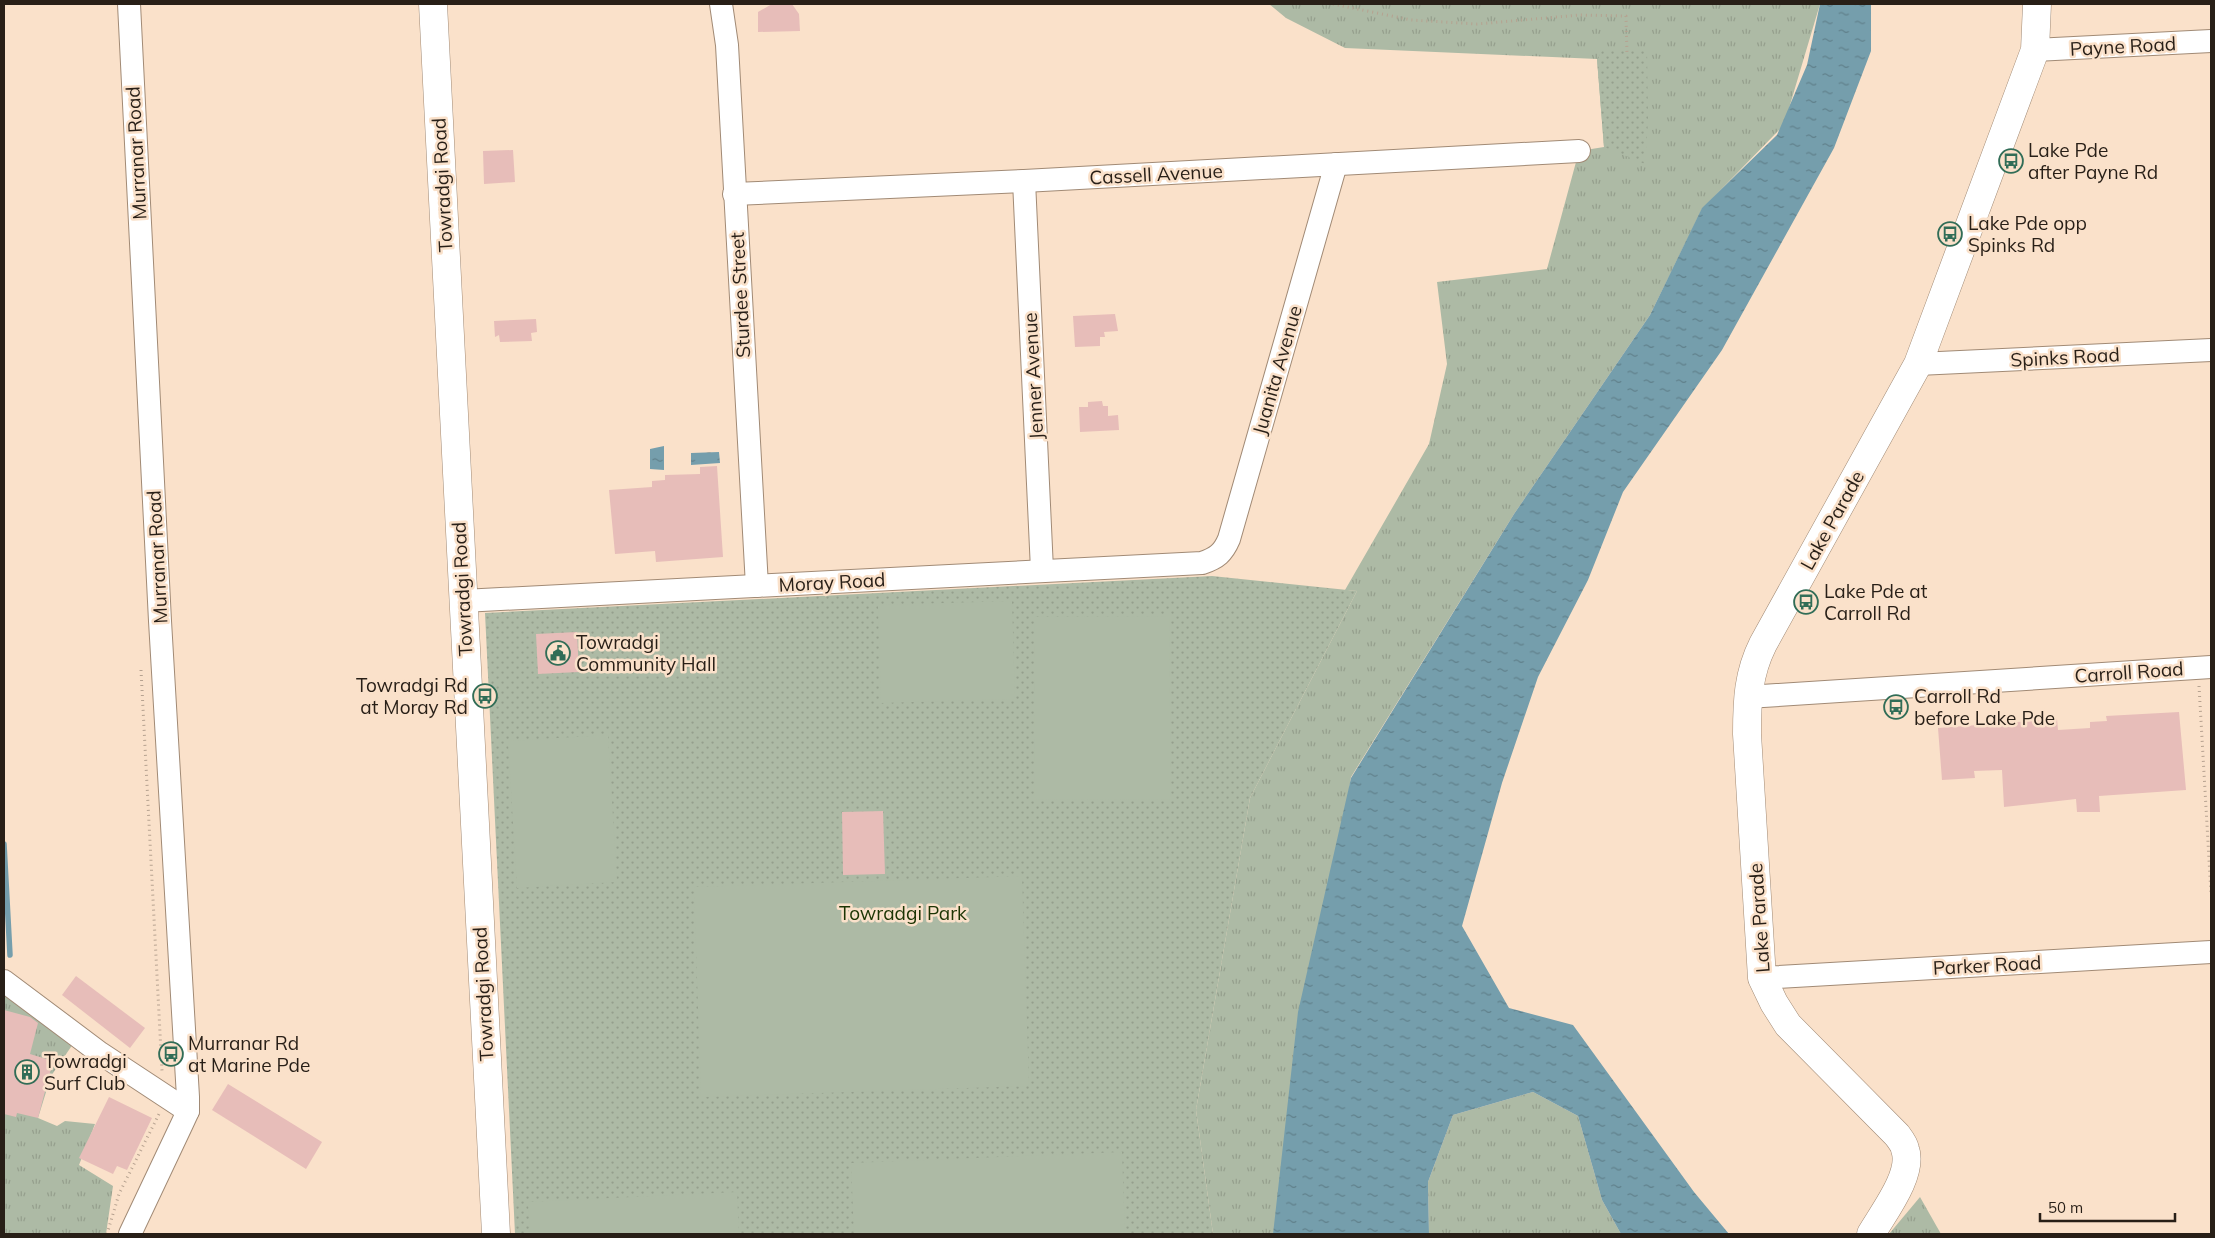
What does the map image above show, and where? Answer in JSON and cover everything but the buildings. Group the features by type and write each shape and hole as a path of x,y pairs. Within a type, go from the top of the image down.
{"main road":[{"name":"Towradgi Road","path":"433,4 496,1234"},
{"name":"Lake Parade","path":"1871,1234 1902,1181 1907,1167 1905,1149 1897,1135 1788,1025 1774,1003 1762,978 1746,698 1751,674 1763,644 1918,364 2035,50 2037,4"}],"street":[{"name":"Murranar Road","path":"129,4 188,1111"},
{"name":"Sturdee Street","path":"721,4 727,45 757,586"},
{"name":"Payne Road","path":"2035,50 2211,41"},
{"name":"Cassell Avenue","path":"734,194 1024,181 1579,151"},
{"name":"Juanita Avenue","path":"1202,562 1214,559 1224,551 1229,539 1336,164"},
{"name":"Jenner Avenue","path":"1024,181 1042,570"},
{"name":"Spinks Road","path":"1918,364 2211,350"},
{"name":"Moray Road","path":"463,601 1202,562"},
{"name":"Carroll Road","path":"1746,698 2205,667"},
{"name":"Parker Road","path":"1762,978 2211,952"},
{"path":"4,981 100,1053 188,1111 130,1234"}],"path":[{"path":"1333,4 1411,20 1478,24 1580,15 1626,16 1627,55"},
{"path":"2205,667 2211,894"},
{"path":"107,1234 119,1194 161,1110 162,1094"}],"green space":[{"path":"1269,4 1820,4 1784,125 1702,209 1650,315 1514,514 1351,777 1277,1234 1213,1234 1196,1110 1250,798 1357,591 1345,590 1429,444 1447,364 1437,282 1547,269 1579,151 1604,147 1597,59 1345,48 1286,18"},
{"path":"1647,50 1648,122 1645,164 1604,147 1597,59 1602,51"},
{"name":"Towradgi Park","path":"1212,576 1357,591 1250,798 1196,1110 1213,1234 515,1234 485,613"},
{"path":"1012,601 1015,699 881,703 878,605"},
{"path":"1169,616 1171,799 1035,800 1034,617"},
{"path":"608,735 617,882 517,888 508,741"},
{"path":"1022,876 1029,1086 701,1097 694,887"},
{"path":"4,989 73,1044 51,1076 38,1118 57,1126 65,1121 95,1124 79,1165 113,1186 106,1234 4,1234"},
{"path":"1533,1092 1578,1116 1602,1200 1621,1234 1429,1234 1428,1182 1453,1115"},
{"path":"1122,1152 1125,1234 854,1234 851,1163"},
{"path":"737,1192 739,1234 530,1234 528,1202"},
{"path":"1920,1197 1941,1234 1889,1234"}],"water":[{"path":"1820,4 1871,4 1871,51 1834,148 1722,350 1623,492 1588,580 1538,677 1502,783 1462,926 1509,1008 1573,1025 1694,1192 1729,1234 1621,1234 1602,1200 1578,1116 1533,1092 1453,1115 1428,1182 1429,1234 1273,1234 1298,1012 1351,778 1514,514 1650,315 1702,208 1777,135 1807,65"},
{"path":"664,446 664,470 650,469 650,449"},
{"path":"719,452 720,463 691,465 691,453"}],"waterway":[{"path":"4,844 10,955"}],"place":[{"name":"Lake Pde after Payne Rd","path":"2011,161"},
{"name":"Lake Pde opp Spinks Rd","path":"1950,234"},
{"name":"Lake Pde at Carroll Rd","path":"1806,602"},
{"name":"Towradgi Community Hall","path":"558,653"},
{"name":"Towradgi Rd at Moray Rd","path":"485,696"},
{"name":"Carroll Rd before Lake Pde","path":"1896,707"},
{"name":"Murranar Rd at Marine Pde","path":"171,1054"},
{"name":"Towradgi Surf Club","path":"27,1072"}]}
